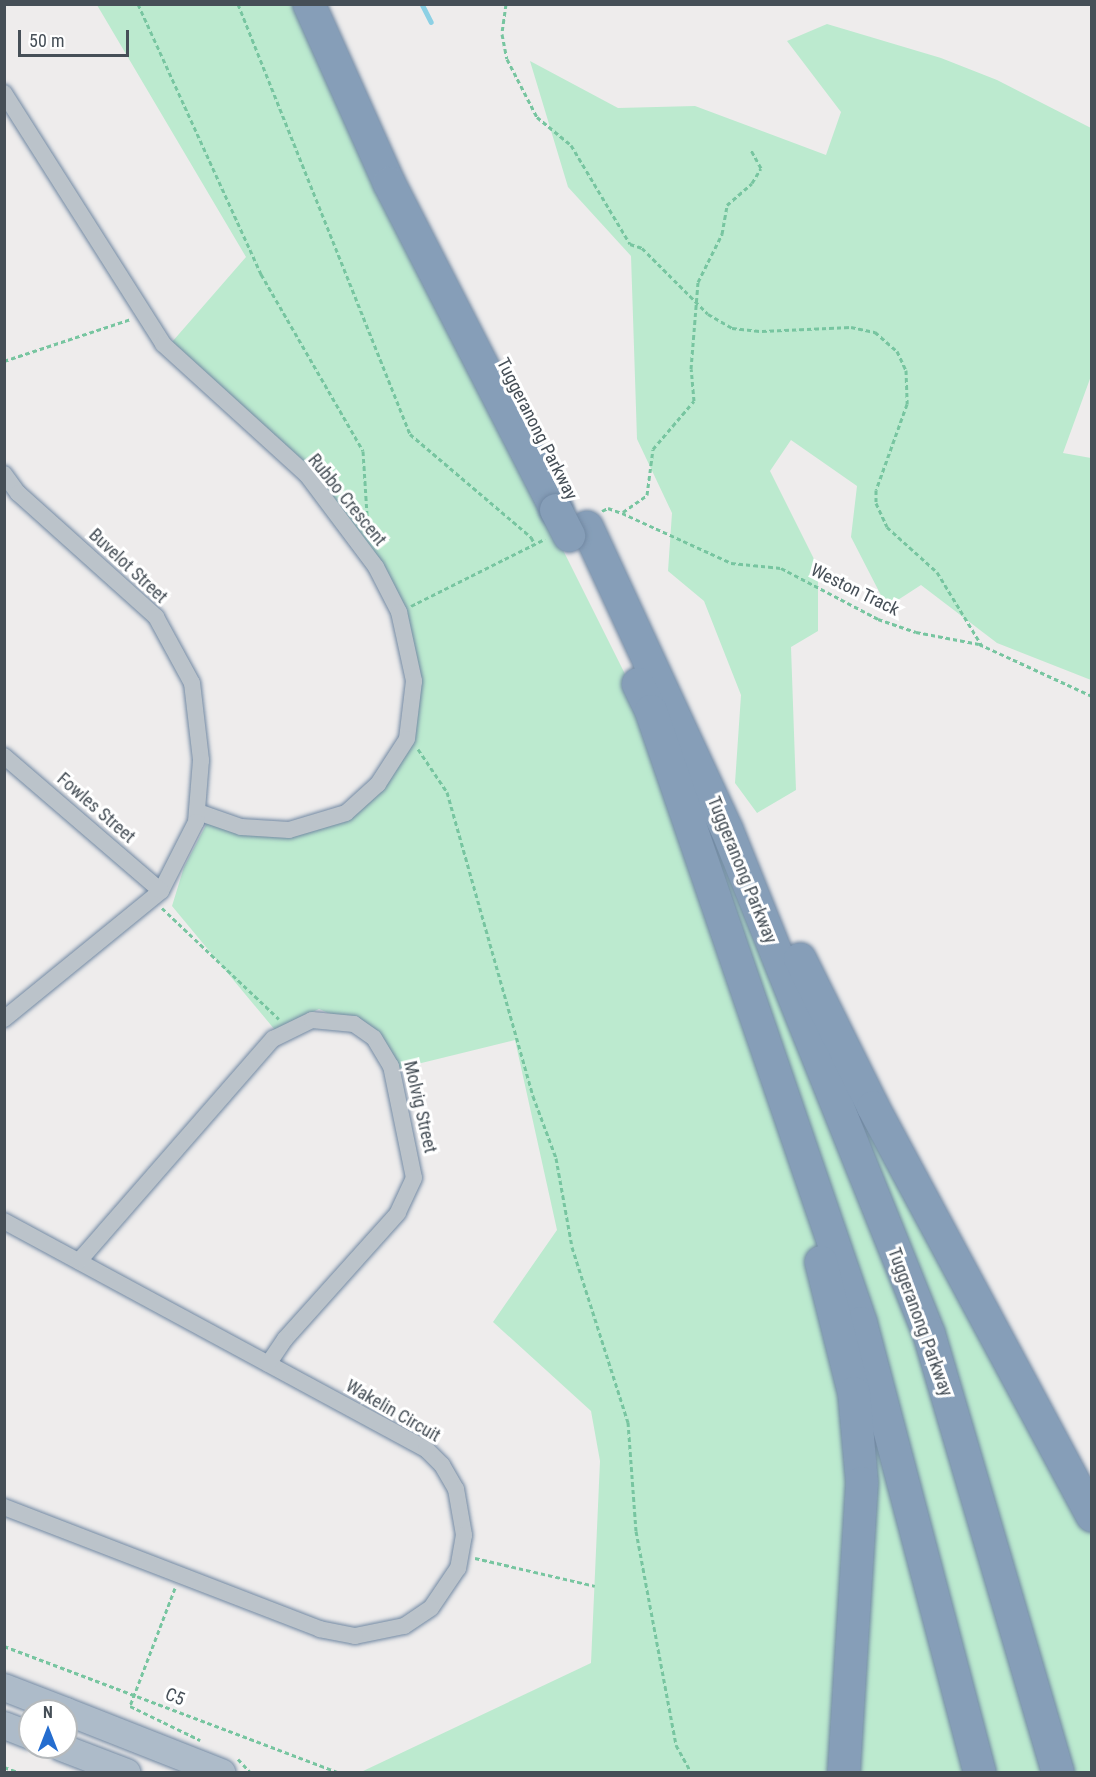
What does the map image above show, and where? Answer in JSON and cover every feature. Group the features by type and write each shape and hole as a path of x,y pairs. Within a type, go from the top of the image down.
{"highway":[{"name":"Tuggeranong Parkway","path":"309,4 389,183 578,519 651,711 861,1323 980,1773"},
{"name":"Tuggeranong Parkway","path":"332,4 408,175 673,710 727,830 929,1334 1058,1773"},
{"path":"673,710 740,825 831,1027 1092,1516"},
{"path":"711,887 816,1244 854,1393 862,1483 842,1766"}],"main road":[{"path":"4,1687 35,1699"},
{"path":"78,1715 227,1764"},
{"path":"78,1754 126,1773"}],"street":[{"name":"Rubbo Crescent","path":"4,93 163,344 306,475 367,555 399,612 414,681 408,733 378,784 346,813 289,830 241,827 198,812"},
{"name":"Buvelot Street","path":"4,474 18,493 156,617 192,682 201,760 198,812 181,857 158,904 4,1019"},
{"name":"Fowles Street","path":"4,756 158,904"},
{"name":"Molvig Street","path":"79,1261 273,1039 289,1029 312,1020 339,1020 364,1030 381,1046 391,1066 414,1178 398,1213 285,1339 268,1364"},
{"name":"Wakelin Circuit","path":"4,1221 436,1458 461,1504 464,1535 458,1568 441,1598 418,1618 387,1632 355,1636 320,1629 181,1573 4,1507"}],"path":[{"path":"138,4 261,274 363,451 367,555"},
{"path":"238,4 410,434 531,537 535,545"},
{"path":"506,4 502,34 507,59 537,117 571,145 630,244 642,248 708,314 732,328 762,331 850,327 875,332 897,351 906,370 907,404 876,490 878,510 887,527 937,572 982,646"},
{"path":"622,513 647,495 653,449 694,401 691,369 698,282 722,234 726,205 752,183 761,168 751,150"},
{"path":"4,361 144,315"},
{"name":"Weston Track","path":"578,519 622,513 730,563 781,567 878,619 916,632 982,646 1092,696"},
{"path":"399,612 535,545 578,519"},
{"path":"408,733 447,792 533,1096 556,1158 572,1247 628,1422 636,1531 676,1745 691,1773"},
{"path":"158,904 289,1029"},
{"path":"470,1563 470,1557 595,1586"},
{"path":"181,1573 130,1706 202,1741"},
{"name":"C5","path":"4,1646 337,1773"},
{"path":"227,1764 243,1761 250,1773"},
{"path":"4,1767 18,1773"}],"green space":[{"path":"97,5 304,5 547,518 649,722 765,896 882,1139 1091,1527 1091,1772 361,1772 591,1663 600,1461 591,1411 493,1322 557,1230 515,1040 393,1070 358,1026 319,1009 275,1030 172,906 184,867 207,823 241,832 348,816 411,741 417,681 381,561 172,342 246,257"},
{"path":"827,24 941,58 997,80 1091,128 1091,376 1063,453 1091,458 1091,680 997,643 921,585 887,607 851,537 857,486 791,440 770,471 818,567 818,631 791,647 796,790 757,813 735,783 741,695 704,601 668,571 672,513 637,439 631,256 568,187 530,61 618,108 695,106 826,155 841,112 787,41"}],"waterway":[{"path":"422,4 431,22"}]}
